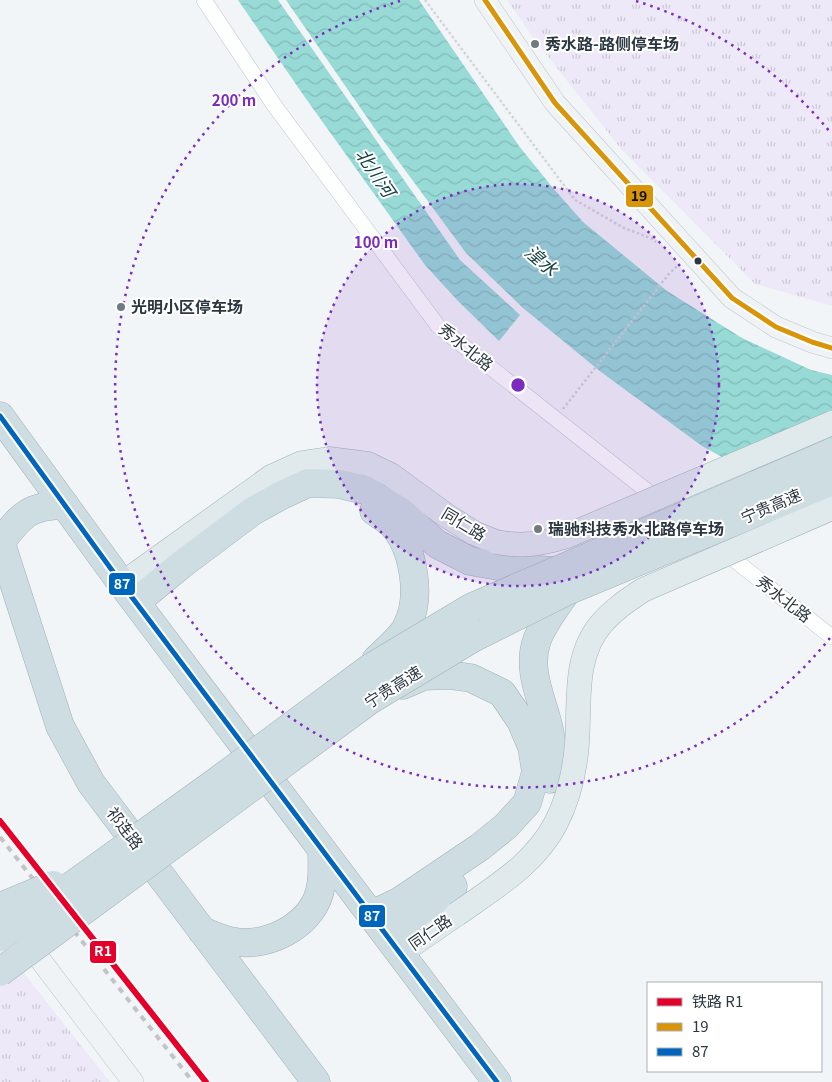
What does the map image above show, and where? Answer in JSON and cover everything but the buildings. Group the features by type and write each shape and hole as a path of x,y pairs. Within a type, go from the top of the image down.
{"highway":[{"path":"0,416 134,600 497,1082"},
{"name":"宁贵高速","path":"0,972 370,700 473,638 560,581 832,452"},
{"name":"宁贵高速","path":"0,937 213,784 370,668 472,607 560,581 832,481"},
{"path":"134,600 193,572 260,522 291,502 310,497 337,496 396,517 437,544 470,561 509,568 560,581 536,642 534,666 536,686 532,716 532,747 536,772 526,803 506,826 480,847 400,901 372,915"},
{"path":"0,541 14,524 31,511 46,505 65,505"},
{"path":"370,668 407,627 415,601 414,572 396,517"},
{"name":"祁连路","path":"0,541 60,726 91,783 316,1082"},
{"path":"370,700 424,676 449,675 471,678 502,693 550,730 552,757 549,782 541,806 526,826 510,841 414,916 396,948"},
{"path":"0,907 57,883 213,784"},
{"path":"202,931 235,942 258,943 280,936 300,923 313,906 321,887 322,850"}],"main road":[{"name":"同仁路","path":"134,600 271,476 302,463 329,459 368,464 391,475 446,516 474,533 496,542 517,546 542,544 567,536 832,424"},
{"name":"同仁路","path":"396,948 457,914 522,867 542,845 556,823 567,799 573,771 580,670 587,648 601,624 620,605 643,590 832,508"}],"street":[{"name":"秀水北路","path":"204,0 274,105 438,326 832,637"},
{"path":"485,0 555,103 732,298 768,322 812,342 832,348"},
{"path":"0,907 133,1082"}],"path":[{"path":"425,0 575,200 624,228 653,239 660,245"},
{"path":"556,418 668,275"}],"green space":[{"path":"507,0 832,0 832,306 755,284 622,150 534,39"},
{"path":"0,943 110,1082 0,1082"}],"water":[{"name":"北川河","path":"238,0 278,0 460,260 520,315 499,341 425,265"},
{"name":"湟水","path":"286,0 419,0 519,146 583,222 667,291 742,338 811,370 832,375 832,486 770,481 702,446 601,372 523,308 466,253 377,132"}],"railway":[{"path":"0,837 193,1082"}],"rail line":[{"name":"R1","path":"0,821 206,1082"}],"transit line":[{"name":"19","path":"485,0 555,103 732,298 776,327 832,348"},
{"name":"87","path":"0,416 122,584 497,1082"}],"place":[{"name":"秀水路-路侧停车场","path":"535,44"},
{"name":"光明小区停车场","path":"121,307"},
{"name":"瑞驰科技秀水北路停车场","path":"538,529"}]}
